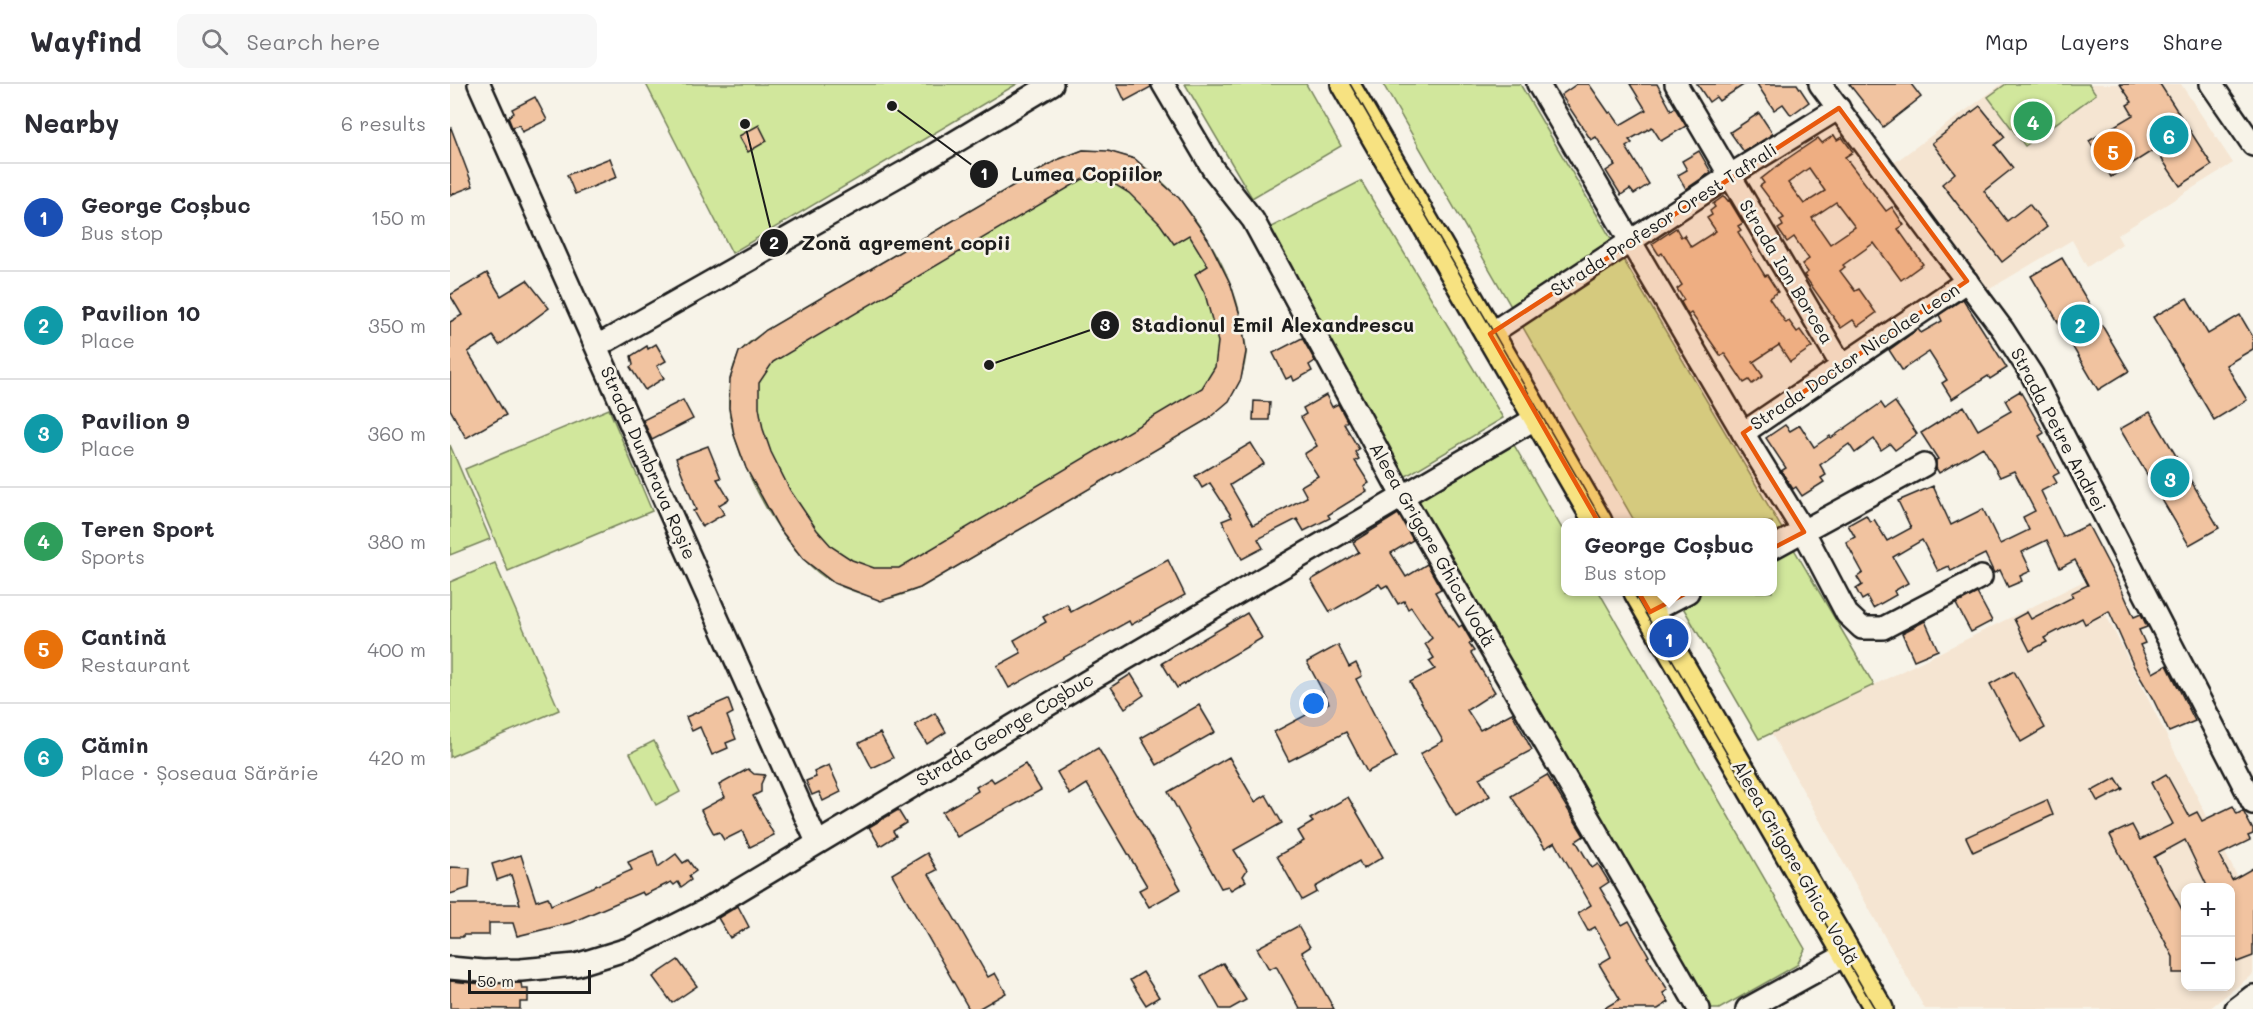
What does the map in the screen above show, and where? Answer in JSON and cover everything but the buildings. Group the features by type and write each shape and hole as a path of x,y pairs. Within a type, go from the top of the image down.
{"main road":[{"path":"1345,84 1596,518"},
{"name":"Aleea Grigore Ghica Vodă","path":"1644,602 1879,1009"}],"street":[{"name":"Strada Dumbrava Roșie","path":"479,84 818,842"},
{"path":"597,344 608,340 910,169 1052,84"},
{"name":"Aleea Grigore Ghica Vodă","path":"1163,84 1213,169 1253,220 1403,497 1699,1009"},
{"name":"Strada Ion Borcea","path":"1676,84 1842,366"},
{"name":"Strada Petre Andrei","path":"1820,84 2003,330 2042,392 2159,625 2253,803"},
{"path":"2211,84 2253,145"},
{"path":"1542,86 1630,243 1804,531 1846,614 1862,628 1883,628 1981,577"},
{"name":"Strada Profesor Orest Tafrali","path":"1490,334 1729,176 1839,108"},
{"name":"Strada Doctor Nicolae Leon","path":"1743,433 1967,281"},
{"name":"Strada George Coșbuc","path":"450,968 483,971 576,965 631,948 706,910 1088,681 1538,417"},
{"path":"1777,546 1924,465"},
{"path":"1644,602 1668,596"},
{"path":"1747,1009 1847,954"},
{"path":"2236,1009 2253,996"}],"highlighted area":[{"path":"1839,108 1967,281 1743,433 1804,532 1650,612 1490,334"}],"shaded area":[{"path":"2002,84 2181,84 2233,163 2117,235 2122,244 2087,267 2072,240 1988,290 1891,165"},
{"path":"2088,579 2253,908 2253,974 2235,988 2235,883 2181,883 2181,991 2232,991 2209,1009 1925,1009 1771,733 1874,685"}],"green space":[{"path":"646,84 1017,84 732,253"},
{"path":"1185,84 1306,84 1341,146 1252,198"},
{"path":"1383,84 1520,84 1776,518 1633,518"},
{"path":"2006,84 2089,84 2096,94 2025,146 1988,97"},
{"path":"1083,150 1114,153 1140,163 1167,187 1198,223 1222,266 1239,310 1246,354 1238,384 1223,405 1208,419 920,588 897,596 882,598 862,594 836,584 818,572 800,555 782,532 752,481 733,430 729,408 729,387 739,354 747,344 766,330 1057,160"},
{"path":"1361,181 1503,418 1403,478 1269,228"},
{"path":"609,409 652,511 508,571 465,469"},
{"path":"450,445 490,539 450,555"},
{"path":"1514,445 1561,527 1561,596 1601,596 1805,949 1797,965 1719,1009 1711,1009 1418,501"},
{"path":"1777,520 1874,685 1759,739 1676,596 1777,596"},
{"path":"495,563 559,710 450,757 450,582"},
{"path":"654,741 680,792 656,805 630,753"}],"tram line":[{"path":"1350,84 1601,518"},
{"path":"1635,596 1875,1009"}],"place":[{"name":"Lumea Copiilor","path":"892,106"},
{"name":"Teren Sport","path":"2033,121"},
{"name":"Zonă agrement copii","path":"745,124"},
{"name":"Cămin","path":"2169,135"},
{"name":"Cantină","path":"2113,151"},
{"name":"Pavilion 10","path":"2080,324"},
{"name":"Stadionul Emil Alexandrescu","path":"989,365"},
{"name":"Pavilion 9","path":"2170,478"},
{"name":"George Coșbuc","path":"1669,638"}]}
